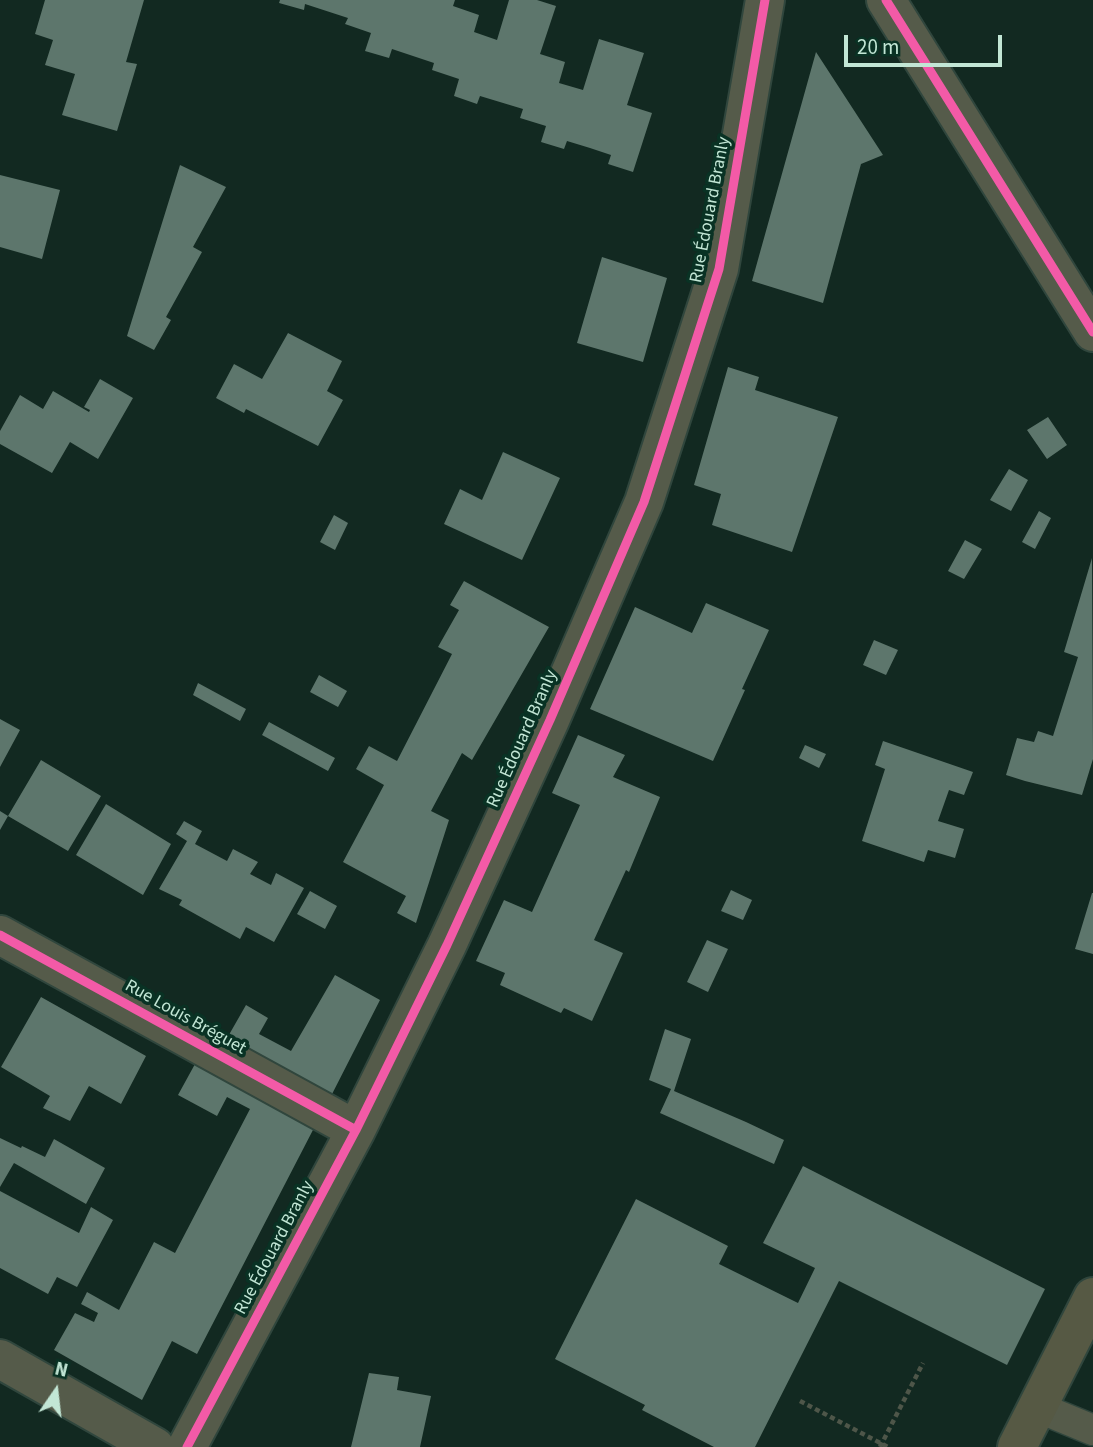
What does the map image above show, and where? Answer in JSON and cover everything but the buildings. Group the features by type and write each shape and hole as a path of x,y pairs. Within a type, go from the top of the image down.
{"main road":[{"path":"1017,1447 1093,1297"}],"street":[{"name":"Rue Édouard Branly","path":"187,1447 356,1130 446,945 644,502 719,269 765,0"},
{"path":"886,0 1093,332"},
{"name":"Rue Louis Bréguet","path":"0,935 356,1130"},
{"path":"0,1359 155,1447"}],"lane":[{"path":"1037,1407 1093,1430"}],"path":[{"path":"881,1445 923,1363"},
{"path":"800,1401 888,1447"}],"cycle path":[{"path":"187,1447 356,1130 447,945 550,720 644,502 719,269 765,0"},
{"path":"886,0 1093,332"},
{"path":"0,935 356,1130"}]}
